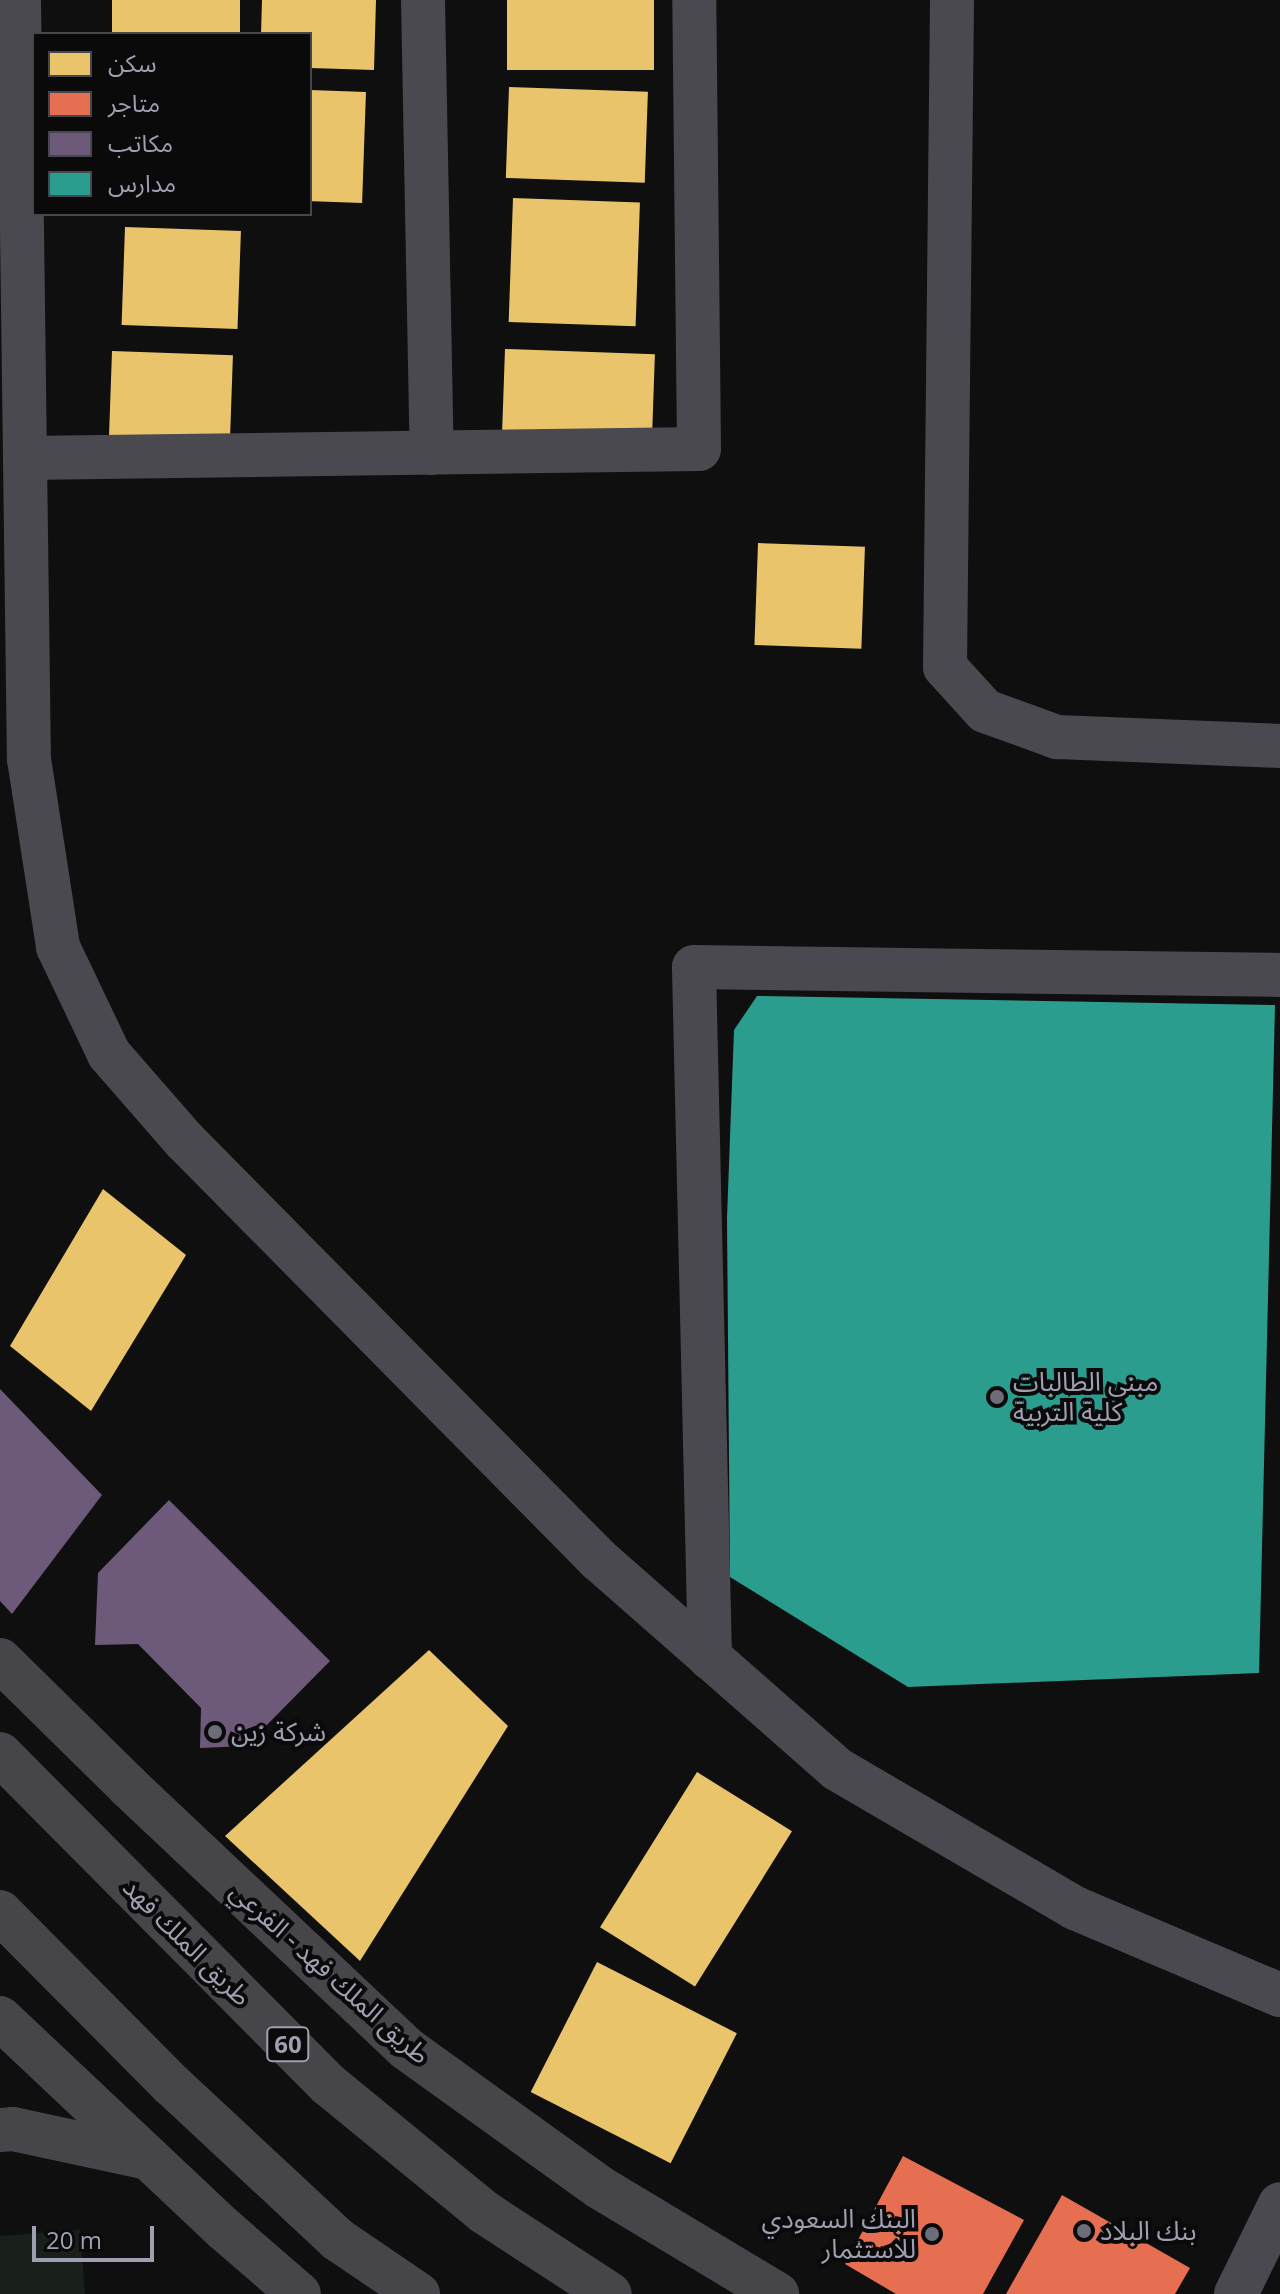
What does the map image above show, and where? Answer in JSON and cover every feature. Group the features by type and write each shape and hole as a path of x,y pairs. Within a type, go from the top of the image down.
{"highway":[{"name":"طريق الملك فهد","path":"0,1754 329,2085 484,2212 610,2294"},
{"path":"0,1912 172,2085 337,2239 418,2294"},
{"path":"0,2130 13,2129 148,2158"}],"main road":[{"name":"طريق الملك فهد - الفرعي","path":"0,1660 128,1786 407,2049 599,2187 777,2294"},
{"path":"0,2018 148,2158 299,2294"}],"street":[{"path":"19,0 25,458 14,648 58,947 109,1054 185,1141 587,1548 837,1769 1075,1908 1280,1995"},
{"path":"423,0 432,453"},
{"path":"25,458 699,449 694,0"},
{"path":"952,0 945,667 985,711 1057,737 1280,746"},
{"path":"710,1658 694,967 1280,975"},
{"path":"1236,2294 1280,2204"}],"shaded area":[{"path":"80,2230 85,2294 0,2294 0,2236"}],"building: سكن":[{"path":"112,0 240,0 240,32 112,32"},
{"path":"262,0 376,0 374,70 312,68 312,32 261,32"},
{"path":"507,0 654,0 654,70 507,70"},
{"path":"509,87 648,92 645,183 506,178"},
{"path":"312,90 366,92 362,203 312,201"},
{"path":"513,198 640,202 636,326 509,322"},
{"path":"125,227 241,231 238,329 122,325"},
{"path":"505,349 655,354 652,444 502,439"},
{"path":"112,351 233,355 230,443 109,439"},
{"path":"758,543 865,547 861,649 754,645"},
{"path":"103,1189 186,1255 91,1411 10,1346"},
{"path":"429,1650 508,1726 360,1961 225,1836"},
{"path":"697,1772 792,1831 695,1987 600,1927"},
{"path":"597,1962 737,2033 671,2163 531,2092"}],"building: متاجر":[{"path":"903,2156 1024,2220 983,2294 896,2294 845,2264"},
{"name":"بنك البلاد","path":"1062,2195 1190,2268 1175,2294 1006,2294"}],"building: مكاتب":[{"path":"0,1389 102,1495 12,1614 0,1601"},
{"path":"169,1500 330,1661 246,1746 200,1748 201,1708 138,1644 95,1645 98,1573"}],"building: مدارس":[{"name":"مبنى الطالبات كلية التربية","path":"757,996 1275,1005 1259,1673 908,1687 730,1577 727,1218 734,1030"}],"place":[{"name":"مبنى الطالبات كلية التربية","path":"997,1397"},
{"name":"شركة زين","path":"215,1732"},
{"name":"بنك البلاد","path":"1084,2231"},
{"name":"البنك السعودي للاستثمار","path":"932,2234"}]}
